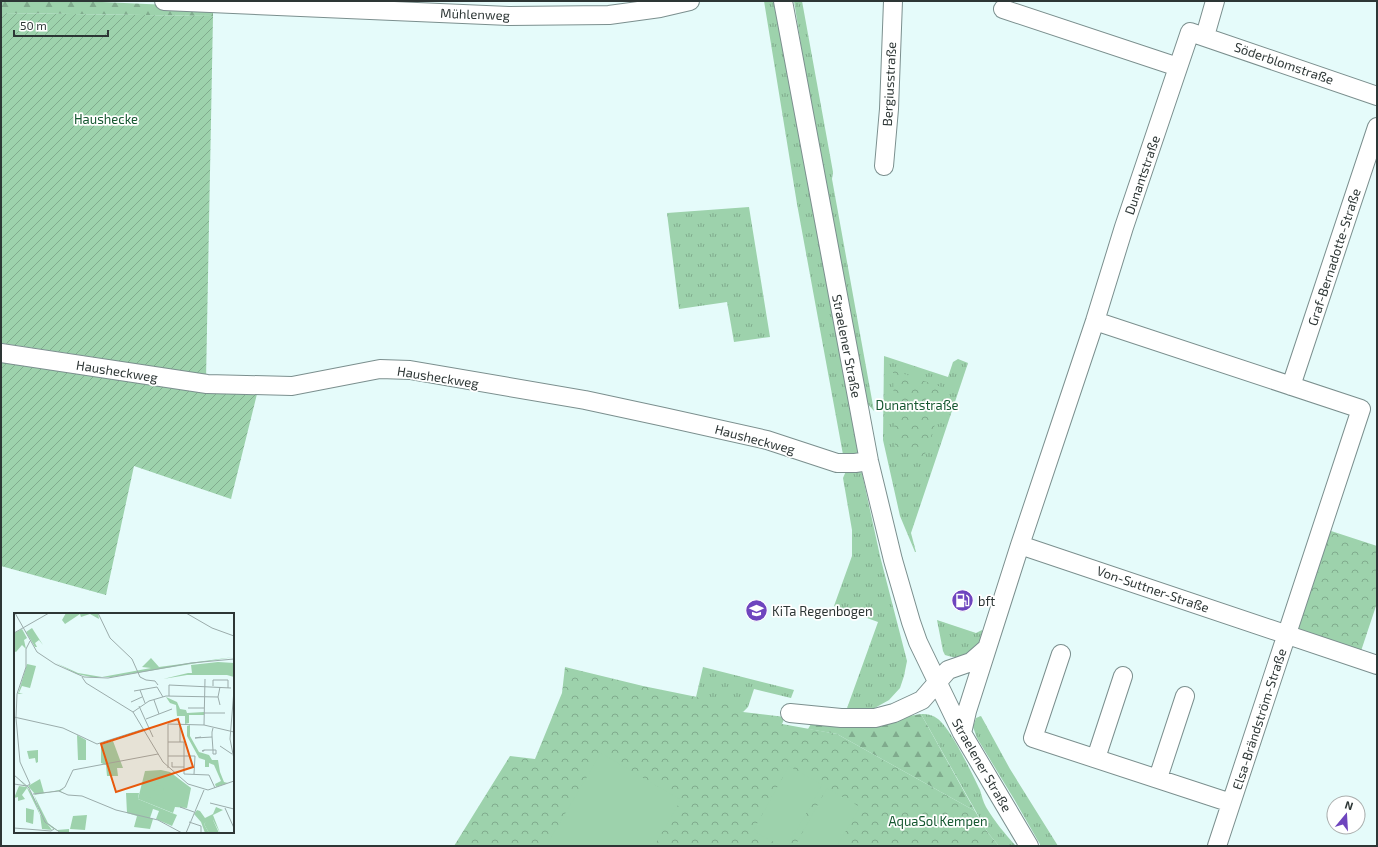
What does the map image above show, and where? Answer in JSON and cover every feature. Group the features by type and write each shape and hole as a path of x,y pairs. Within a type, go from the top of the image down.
{"street":[{"name":"Mühlenweg","path":"164,1 509,16 609,15 660,8 690,1"},
{"name":"Straelener Straße","path":"783,1 869,461 910,622 937,684 962,733 1029,846"},
{"name":"Bergiusstraße","path":"884,166 889,109 893,1"},
{"name":"Dunantstraße","path":"962,733 967,711 1020,545 1178,67 1215,1"},
{"path":"1003,9 1178,67"},
{"name":"Söderblomstraße","path":"1197,34 1377,96"},
{"name":"Graf-Bernadotte-Straße","path":"1291,386 1377,127"},
{"path":"1095,321 1361,409 1286,634"},
{"name":"Hausheckweg","path":"1,353 207,384 292,386 380,369 410,370 585,400 664,417 767,440 837,463 855,464 869,461"},
{"name":"Von-Suttner-Straße","path":"1020,545 1377,665"},
{"name":"Elsa-Brändström-Straße","path":"1217,846 1286,634"},
{"path":"790,713 841,718 875,718 894,713 922,700 948,670 971,662 987,648"},
{"name":"Elsa-Brändström-Straße","path":"1061,654 1034,738 1231,803"},
{"path":"1096,758 1123,676"},
{"path":"1158,778 1185,696"}],"green space":[{"path":"1,1 80,1 213,7 213,16 1,13"},
{"path":"764,1 779,1 858,453 844,460 797,204"},
{"path":"794,1 802,1 833,172 832,179 874,411 865,401 806,77"},
{"name":"Haushecke","path":"1,13 213,16 206,381 107,366 106,359 1,343"},
{"path":"749,207 770,337 734,342 727,302 679,309 667,213"},
{"path":"884,356 948,377 953,362 958,359 968,363 911,533 916,552 900,516 883,440"},
{"path":"1,360 206,390 241,394 257,394 231,499 134,466 106,595 1,566"},
{"name":"Dunantstraße","path":"893,370 947,389 924,457 895,448"},
{"path":"854,469 862,473 880,556 907,661 900,688 889,700 873,709 846,711 878,622 834,606 852,556 852,530 843,478 846,471"},
{"path":"1325,529 1377,546 1377,603 1360,654 1295,632"},
{"path":"937,620 976,633 982,630 979,645 972,652 963,656 955,657 945,655"},
{"name":"AquaSol Kempen","path":"565,667 643,686 736,705 743,712 785,717 782,724 837,734 975,811 988,833 999,846 454,846 510,756 535,759 562,693"},
{"path":"703,667 794,690 791,698 754,689 748,707 743,712 696,697"},
{"path":"921,714 930,715 936,718 949,732 980,790 986,807 1000,828 1016,846 999,846 988,833"},
{"path":"921,714 975,811 837,734 808,729 811,724 873,722"},
{"path":"981,716 1010,769 1058,846 1041,846 977,738 973,727 976,718"},
{"path":"601,753 681,800 654,846 546,846"},
{"path":"789,766 822,785 788,846 781,846 753,831"},
{"path":"827,788 860,807 837,846 795,846"}],"place":[{"name":"bft","path":"963,601"},
{"name":"KiTa Regenbogen","path":"756,611"}]}
